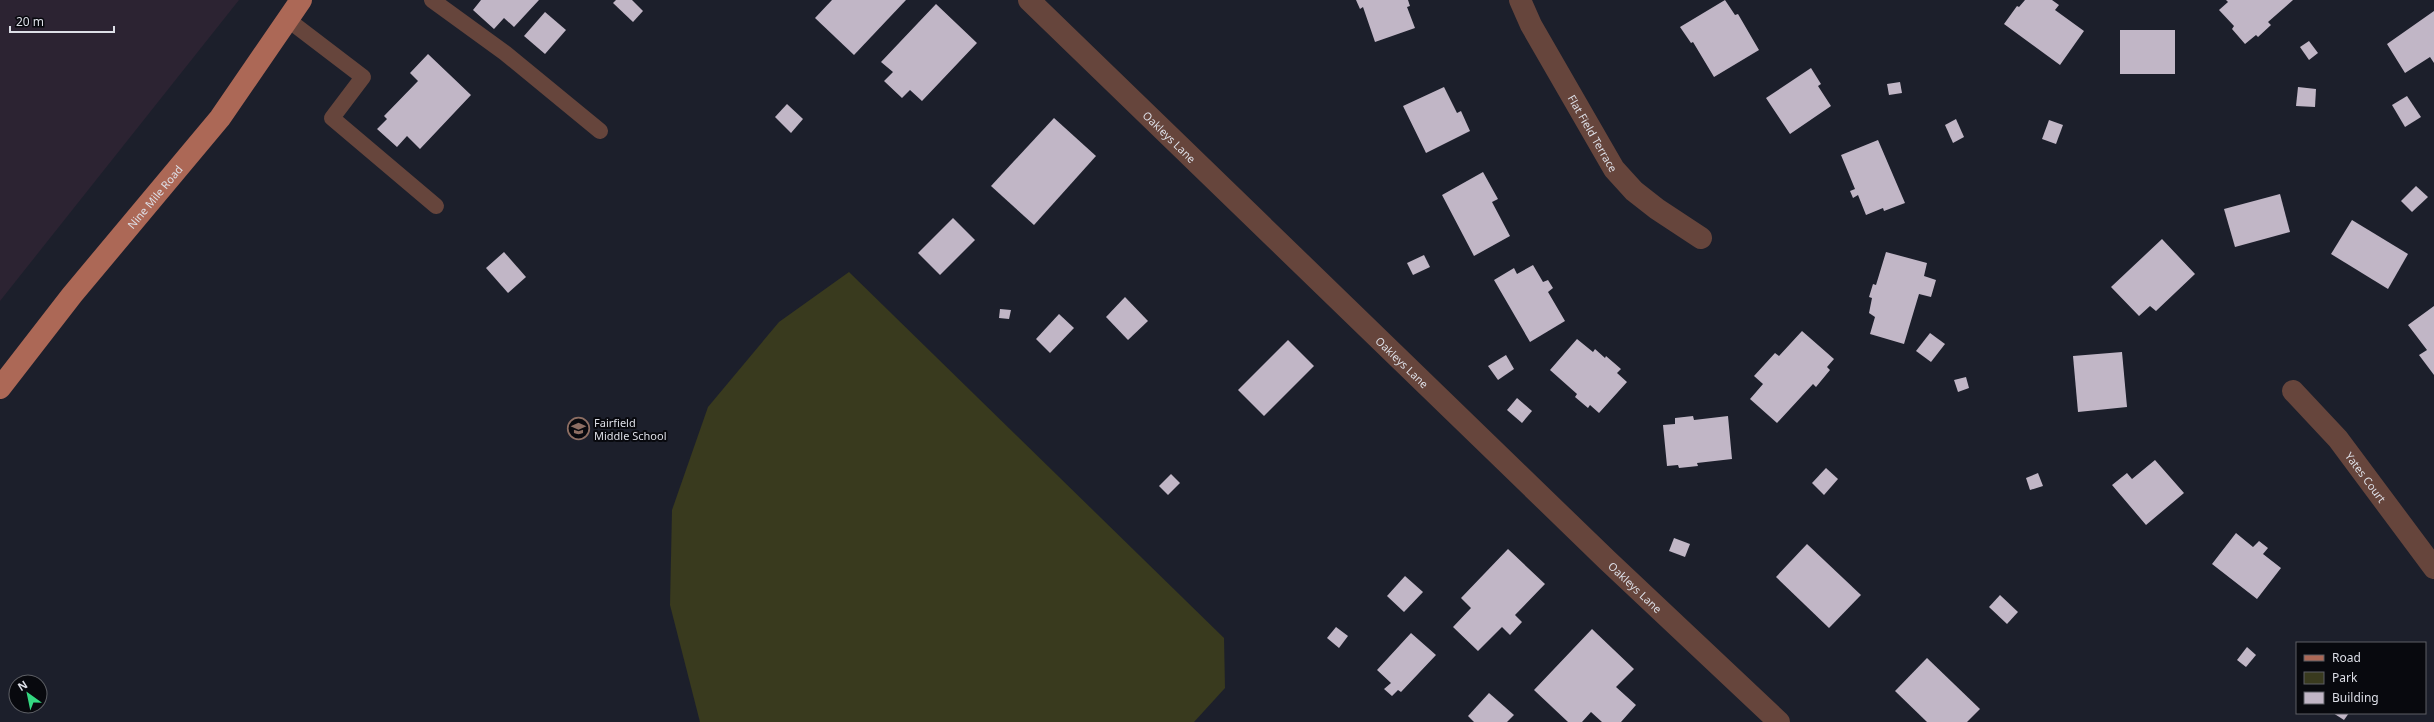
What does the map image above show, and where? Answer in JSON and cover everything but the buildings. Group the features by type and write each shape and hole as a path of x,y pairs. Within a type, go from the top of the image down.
{"main road":[{"name":"Nine Mile Road","path":"0,388 72,294 220,118 300,0"}],"street":[{"name":"Oakleys Lane","path":"1029,0 1607,560 1779,722"},
{"name":"Flat Field Terrace","path":"1520,0 1531,25 1614,169 1634,191 1657,209 1701,238"},
{"name":"Yates Court","path":"2293,391 2338,439 2434,568"}],"lane":[{"path":"432,0 505,53 600,131"},
{"path":"287,20 363,77 332,118 436,206"}],"shaded area":[{"path":"0,0 239,0 0,301"}],"green space":[{"path":"849,272 1224,638 1225,688 1194,722 700,722 670,605 672,510 708,407 779,322"}],"place":[{"name":"Fairfield Middle School","path":"578,428"}]}
